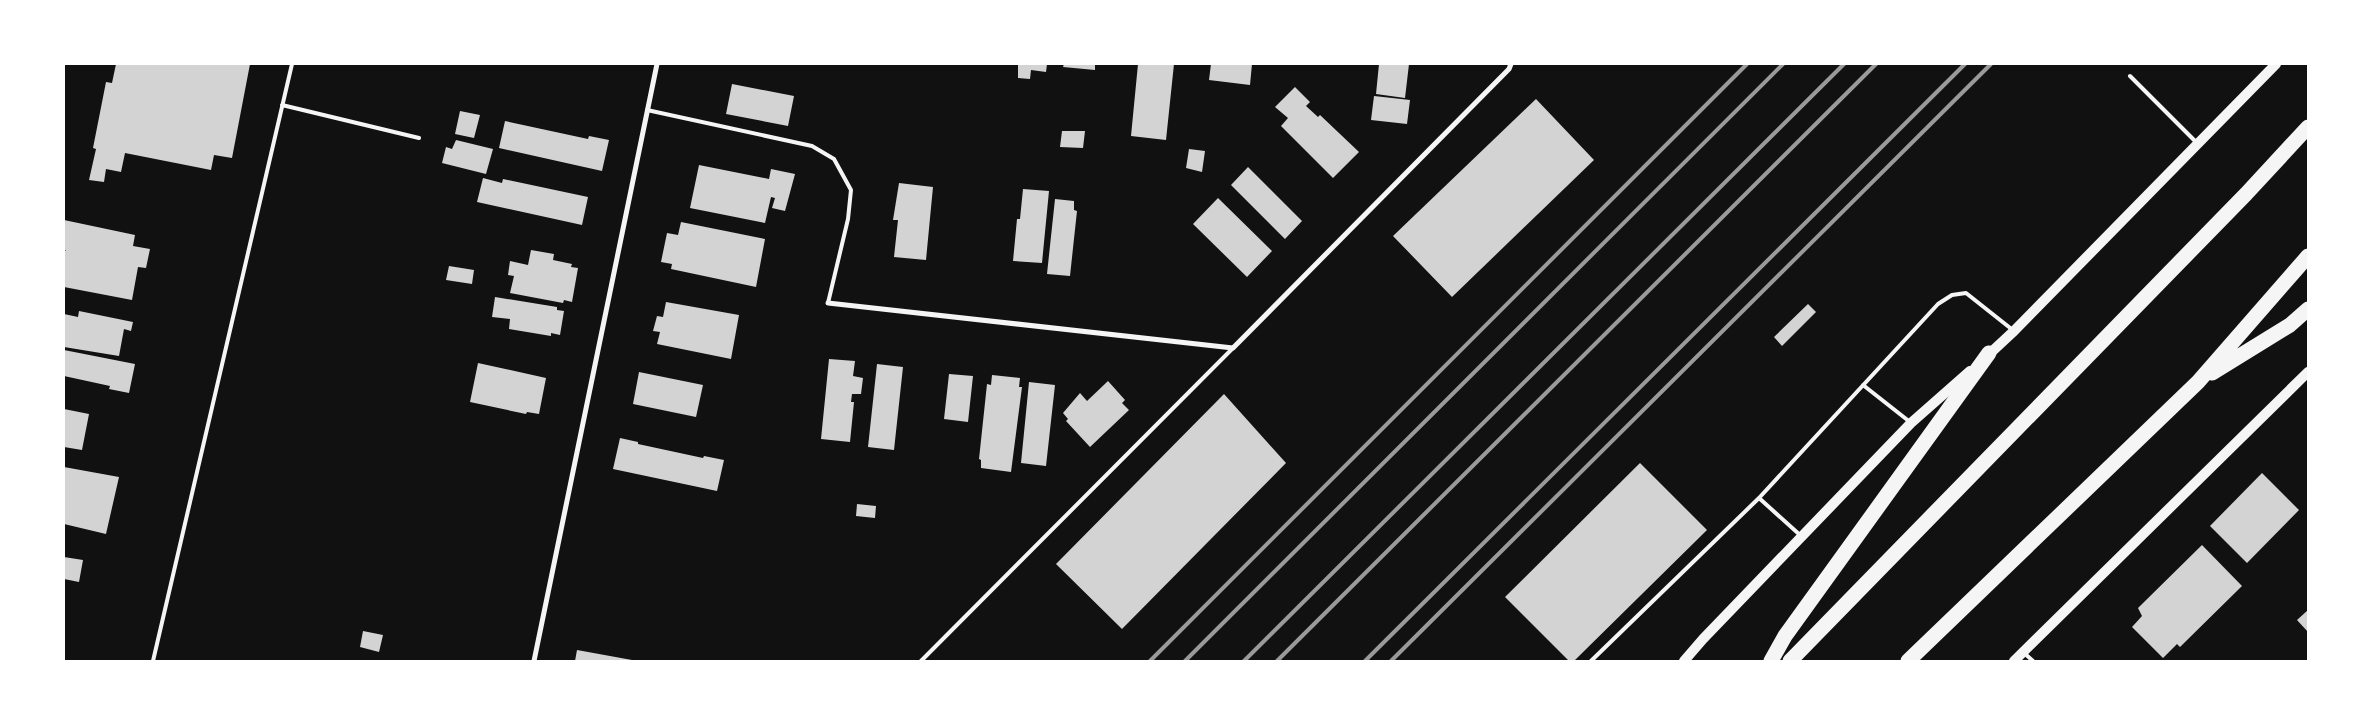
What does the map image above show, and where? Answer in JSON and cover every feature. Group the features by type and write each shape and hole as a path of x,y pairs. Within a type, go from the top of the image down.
{"highway":[{"path":"1790,661 2239,202 2308,127"},
{"path":"1908,661 2198,382 2308,256"},
{"path":"2198,382 2290,325 2308,309"},
{"path":"1771,661 1785,636 1989,353"}],"main road":[{"path":"1684,661 1912,423 2014,331 2276,64"},
{"path":"2014,661 2308,372"}],"street":[{"path":"534,661 656,64"},
{"path":"828,303 1233,348 1509,69 1511,64"}],"lane":[{"path":"153,661 292,64"},
{"path":"2130,76 2198,145"},
{"path":"282,105 419,138"},
{"path":"647,110 803,144 834,159 851,190 848,219 828,303"},
{"path":"1591,661 1759,498 1938,304 1952,295 1966,294 2014,331"},
{"path":"921,661 1233,348"},
{"path":"1863,385 1912,423"},
{"path":"1759,498 1802,537"},
{"path":"2023,652 2033,661"}],"building":[{"path":"116,64 250,64 232,158 214,155 211,170 125,153 121,172 106,169 104,182 89,180 96,149 93,148 106,82 112,83"},
{"path":"1018,64 1047,64 1046,72 1031,70 1030,79 1018,78"},
{"path":"1064,64 1095,64 1095,70 1063,67"},
{"path":"1138,64 1174,64 1166,140 1131,136"},
{"path":"1211,64 1252,64 1250,85 1209,80"},
{"path":"1379,64 1409,64 1405,98 1376,94"},
{"path":"732,84 794,96 788,126 726,114"},
{"path":"1295,87 1310,102 1306,106 1318,117 1320,115 1359,152 1333,178 1281,126 1288,118 1275,107"},
{"path":"1374,96 1410,100 1407,124 1371,120"},
{"path":"1536,99 1594,160 1452,297 1393,236"},
{"path":"460,111 480,115 474,138 455,134"},
{"path":"505,121 588,139 589,136 609,140 602,171 499,148"},
{"path":"1062,131 1085,131 1083,148 1060,147"},
{"path":"456,140 493,149 486,174 442,163 446,147 452,149"},
{"path":"1189,149 1205,151 1202,172 1186,168"},
{"path":"699,165 769,179 771,169 795,174 785,211 772,208 775,198 771,197 765,223 690,208"},
{"path":"1248,167 1302,221 1285,239 1231,185"},
{"path":"483,178 502,183 503,179 588,197 582,225 477,202"},
{"path":"899,183 933,187 926,260 894,257 898,220 893,220"},
{"path":"1023,189 1049,191 1042,263 1013,261 1017,219 1020,219"},
{"path":"1218,198 1272,251 1247,277 1193,224"},
{"path":"1055,199 1074,201 1074,210 1077,211 1070,276 1047,274"},
{"path":"64,220 135,235 133,246 150,249 146,268 138,267 132,300 64,287 64,252 66,250 64,250"},
{"path":"681,222 765,239 756,287 671,269 672,264 661,262 667,233 678,235"},
{"path":"531,250 554,254 553,260 572,264 571,267 578,268 572,302 564,300 563,303 510,293 514,276 508,275 510,261 528,265"},
{"path":"449,266 474,270 472,284 446,280"},
{"path":"495,297 557,307 557,310 564,311 560,335 551,333 551,336 509,329 510,319 492,317"},
{"path":"666,302 739,315 731,359 657,344 660,332 653,331 657,316 663,317"},
{"path":"1808,304 1816,312 1782,346 1774,337"},
{"path":"79,311 133,322 131,331 124,329 119,356 64,347 64,314 78,317"},
{"path":"64,350 135,364 129,393 109,389 110,386 64,376"},
{"path":"829,359 855,361 853,376 863,378 861,394 852,394 851,402 854,402 850,442 821,439"},
{"path":"478,363 546,378 539,414 527,412 526,414 470,402"},
{"path":"877,364 903,367 894,450 868,447"},
{"path":"639,372 703,385 696,417 633,404"},
{"path":"949,374 973,376 968,422 944,419"},
{"path":"992,375 1020,378 1019,387 1022,387 1011,472 981,468 981,460 979,459 987,384 991,385"},
{"path":"1108,381 1125,400 1122,403 1129,410 1090,447 1066,421 1068,419 1063,413 1080,393 1087,401"},
{"path":"1029,382 1055,385 1046,466 1021,463"},
{"path":"1224,394 1286,463 1122,629 1056,564"},
{"path":"64,409 89,414 82,450 64,447"},
{"path":"620,438 638,442 638,444 703,458 704,456 724,460 717,491 613,469"},
{"path":"1640,463 1707,530 1574,661 1569,661 1505,597"},
{"path":"64,467 119,477 106,534 64,524"},
{"path":"2262,473 2299,510 2247,563 2210,526"},
{"path":"857,504 876,506 875,518 856,516"},
{"path":"2202,545 2242,586 2180,647 2177,644 2163,658 2132,627 2142,616 2138,608"},
{"path":"64,557 83,560 79,582 64,579"},
{"path":"2308,610 2308,632 2297,620"},
{"path":"363,631 383,635 379,652 360,647"},
{"path":"577,650 632,660 632,661 575,661"}],"railway":[{"path":"1150,661 1747,64"},
{"path":"1185,661 1783,64"},
{"path":"1244,661 1844,64"},
{"path":"1277,661 1876,64"},
{"path":"1365,661 1965,64"},
{"path":"1391,661 1991,64"}]}
